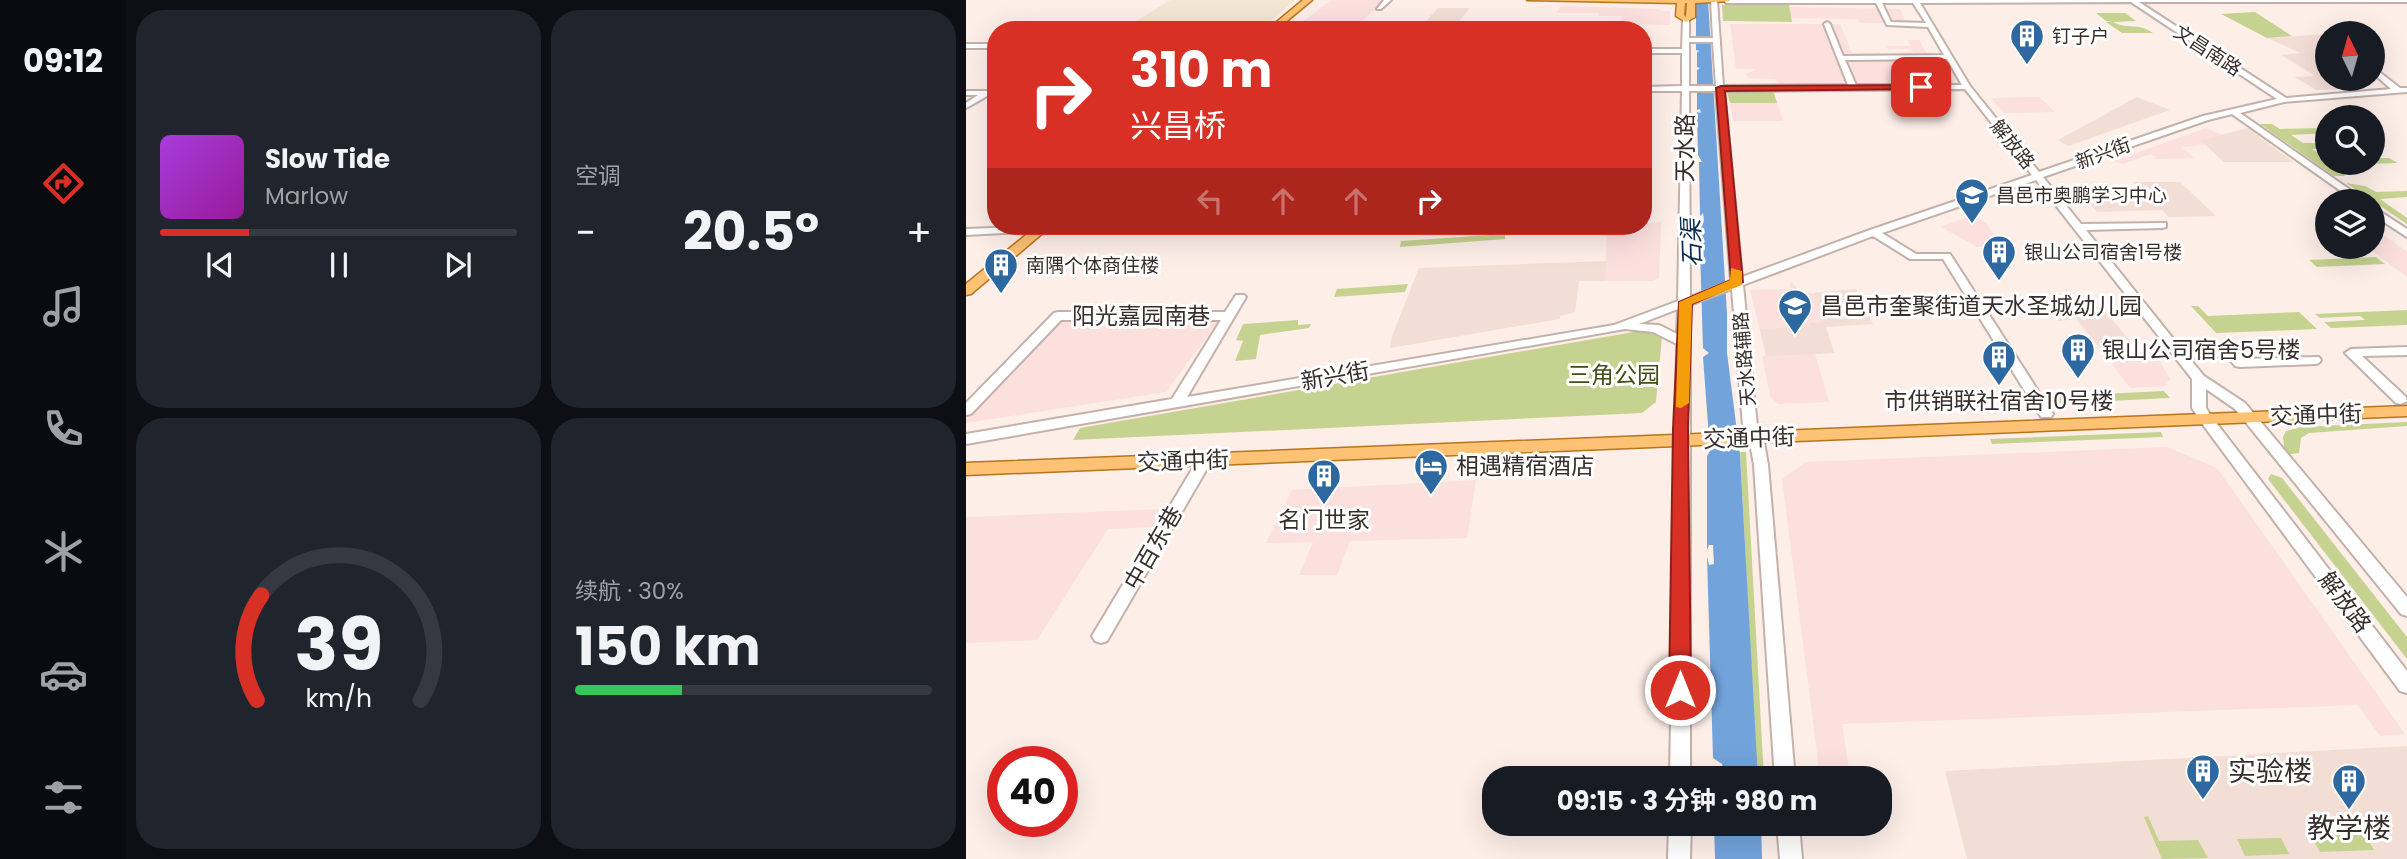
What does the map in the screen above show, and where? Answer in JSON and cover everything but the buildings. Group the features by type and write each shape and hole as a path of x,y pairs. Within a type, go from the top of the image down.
{"main road":[{"path":"1282,21 1308,0"},
{"path":"1290,21 1315,0"},
{"path":"1531,0 1726,1"},
{"name":"天水路","path":"1681,1 1680,16 1686,20 1691,17 1692,2"},
{"path":"966,279 1026,235"},
{"path":"966,291 1028,235"},
{"name":"交通中街","path":"966,469 2405,404"},
{"name":"交通中街","path":"1746,432 2046,414 2202,414"},
{"name":"交通中街","path":"966,457 1681,435"}],"street":[{"path":"1379,8 1388,0"},
{"path":"1726,1 2407,0"},
{"name":"天水路辅路","path":"1713,1 1746,432 1761,466 1784,766"},
{"name":"解放路","path":"1916,1 1968,87 2179,355 2199,379 2245,412 2407,609"},
{"name":"文昌南路","path":"2133,1 2284,100"},
{"path":"1879,2 1889,24 1930,25"},
{"name":"天水路","path":"1680,766 1681,435 1690,88 1686,20"},
{"path":"1827,24 1853,88"},
{"path":"1652,50 1713,40"},
{"path":"969,48 987,47"},
{"path":"1842,58 1950,57"},
{"path":"2385,78 2402,90"},
{"path":"1652,89 1968,87"},
{"name":"新兴街","path":"966,439 1617,328 1874,232 2232,111 2284,100 2402,90"},
{"path":"966,93 987,93"},
{"path":"966,106 987,96"},
{"name":"文昌南路","path":"2232,111 2344,189"},
{"path":"2013,184 2023,172 2025,160 2040,165 2064,167"},
{"path":"2013,184 2051,191 2052,180 2064,167"},
{"path":"2385,218 2407,234"},
{"path":"2079,227 2162,225"},
{"path":"966,232 987,231"},
{"path":"1874,232 1914,257 1945,256 2046,414"},
{"path":"1735,265 1765,272"},
{"name":"阳光嘉园南巷","path":"1177,403 1240,297"},
{"name":"阳光嘉园南巷","path":"966,411 1058,316 1229,316"},
{"path":"1617,328 1655,328 1683,342"},
{"path":"2405,404 2351,354 2407,351"},
{"path":"2179,355 2231,352 2241,363 2315,360"},
{"path":"2199,379 2202,414"},
{"name":"解放路","path":"2202,414 2407,684"},
{"name":"中百东巷","path":"1101,636 1205,460"},
{"path":"1679,859 1680,836"},
{"path":"1789,836 1791,859"}],"shaded area":[{"path":"1170,0 1295,0 1270,21 1137,21"},
{"path":"1332,0 1386,0 1362,21 1303,21"},
{"path":"1561,6 1662,9 1659,11 1670,11 1670,25 1652,25 1652,21 1621,21 1622,16 1599,16 1599,13 1556,13"},
{"path":"1789,7 1900,9 1906,23 1791,18"},
{"path":"1438,8 1470,8 1459,21 1426,21"},
{"path":"1730,24 1840,24 1852,53 1913,53 1911,49 1889,49 1886,46 1910,46 1908,40 1919,40 1944,83 1778,83 1775,79 1748,78 1746,74 1757,69 1736,69"},
{"path":"2315,35 2315,75 2281,55 2301,53 2267,38"},
{"path":"2315,76 2315,89 2294,77"},
{"path":"2039,97 2055,112 2004,113 1991,98"},
{"path":"2137,97 2170,110 2068,146 2058,140"},
{"path":"1730,103 1777,103 1783,121 1733,121"},
{"path":"2206,128 2222,135 2200,140 2205,145 2182,147 2194,158 2155,159 2157,157 2151,154 2123,164 2114,161"},
{"path":"2248,128 2294,162 2224,162 2200,140"},
{"path":"2133,182 2180,182 2216,216 2169,217 2162,210 2097,212 2084,196 2146,195"},
{"path":"1973,215 1986,223 2001,246 1977,247 1941,227"},
{"path":"1661,222 1659,278 1653,281 1605,281 1607,235 1652,235 1652,223"},
{"path":"2385,236 2407,252 2407,277 2383,259"},
{"path":"1607,261 1605,281 1579,281 1575,312 1560,316 1560,319 1390,348 1392,336 1419,268"},
{"path":"1791,281 1801,293 1814,293 1834,353 1815,354 1829,402 1778,404 1770,396 1762,356 1766,355 1750,290 1789,289"},
{"path":"1856,289 1873,324 1826,327 1834,353 1766,356 1760,329 1810,327 1810,323 1823,322 1814,293"},
{"path":"2102,307 2138,351 2103,352 2076,319 2058,321 2049,310"},
{"path":"1220,319 1166,392 966,423 966,404 1049,320"},
{"path":"2153,350 2170,379 2165,386 2130,388 2103,352"},
{"path":"2167,447 2217,468 2405,734 2380,736 2358,705 1842,724 1849,766 1819,766 1782,479 1806,462"},
{"path":"1476,480 1467,538 1350,541 1337,575 1299,575 1313,542 1266,543 1292,490"},
{"path":"1164,509 1153,527 1108,529 1037,640 966,643 966,517"},
{"path":"2407,746 2407,859 1967,859 1945,771"}],"green space":[{"path":"1722,5 1789,5 1792,22 1723,21"},
{"path":"2255,12 2292,36 2267,38 2221,14"},
{"path":"2096,13 2125,13 2136,21 2113,22 2153,33 2122,33 2106,22 2113,21 2106,21"},
{"path":"1773,90 1777,103 1730,103 1727,92"},
{"path":"2260,124 2272,124 2280,129 2315,128 2315,134 2291,135 2303,143 2315,143 2315,149 2312,149 2315,151 2315,163"},
{"path":"2385,158 2389,158 2398,163 2385,163"},
{"path":"2346,183 2370,189 2355,189"},
{"path":"2407,191 2407,197 2385,199 2385,192"},
{"path":"2385,203 2407,218 2407,224 2385,209"},
{"path":"1505,235 1505,239 1400,247 1401,241"},
{"path":"2379,259 2385,264 2317,267 2309,260"},
{"path":"1408,284 1405,292 1334,297 1337,289"},
{"path":"2191,306 2198,306 2208,316 2299,312 2317,329 2216,333"},
{"path":"2407,310 2407,325 2331,328 2324,322 2365,320 2360,316 2320,318 2315,314"},
{"path":"1298,320 1298,325 1311,324 1309,328 1260,335 1256,359 1235,361 1243,341 1236,340 1243,324"},
{"name":"三角公园","path":"1639,331 1662,336 1656,402 1642,413 1073,440 1080,428"},
{"path":"2164,391 2170,398 2048,404 2042,397"},
{"path":"2407,422 2407,426 2309,433 2301,438 2299,453 2285,455 2283,437 2286,431 2301,427"},
{"path":"2161,432 2163,437 1992,444 1990,439"},
{"path":"1740,452 1746,452 1763,766 1756,766"},
{"path":"2271,474 2282,478 2407,637 2407,659 2268,479"},
{"path":"2148,816 2159,841 2198,840 2208,858 2162,859 2144,817"},
{"path":"2364,833 2374,850 2320,852 2310,835"},
{"path":"2281,838 2289,854 2245,856 2237,839"}],"water":[{"path":"1696,0 1708,0 1727,353 1740,455 1757,766 1722,766 1713,758 1707,557 1709,565 1714,564 1713,545 1709,545 1707,550 1707,456 1710,451 1703,357 1709,353 1703,348 1699,217 1704,220 1703,213 1700,216 1699,162 1702,162 1698,155 1697,112 1701,113 1700,109 1697,110 1697,70 1700,68 1697,67 1697,52 1700,51 1696,50"},
{"path":"1714,836 1761,836 1762,859 1715,859"}],"slow traffic":[{"path":"1681,403 1685,302 1737,282 1736,271"}],"place":[{"name":"钉子户","path":"2027,66"},
{"name":"昌邑市奥鹏学习中心","path":"1972,225"},
{"name":"银山公司宿舍1号楼","path":"1999,282"},
{"name":"南隅个体商住楼","path":"1001,295"},
{"name":"昌邑市奎聚街道天水圣城幼儿园","path":"1795,336"},
{"name":"银山公司宿舍5号楼","path":"2078,380"},
{"name":"市供销联社宿舍10号楼","path":"1999,387"},
{"name":"相遇精宿酒店","path":"1431,496"},
{"name":"名门世家","path":"1324,506"},
{"name":"实验楼","path":"2203,801"},
{"name":"教学楼","path":"2349,811"}],"route":[{"path":"1680,690 1681,429 1685,302 1737,282 1721,88 1921,87"}],"water label":[{"name":"石渠","path":"1692,243"}]}
